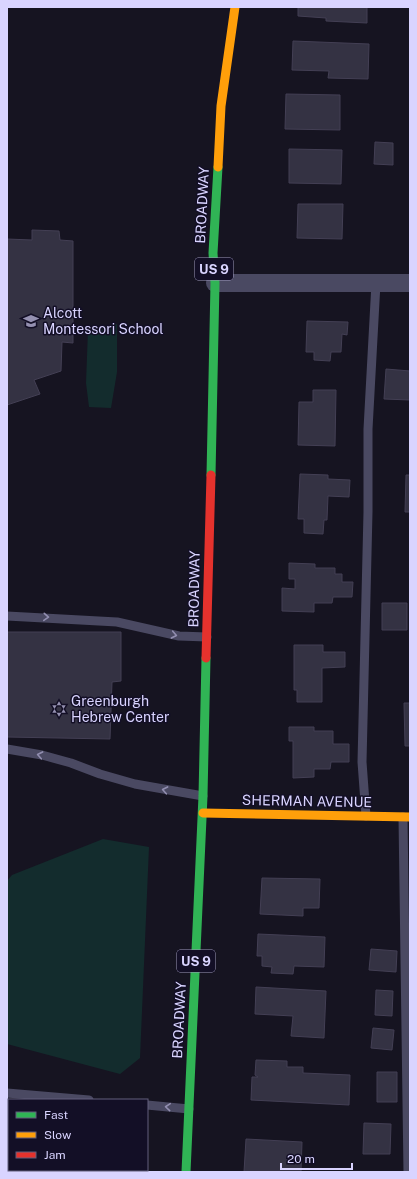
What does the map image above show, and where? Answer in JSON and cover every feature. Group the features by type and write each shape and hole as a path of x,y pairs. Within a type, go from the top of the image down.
{"main road":[{"name":"BROADWAY","path":"186,1172 203,813 215,283 213,253 221,106 234,7"},
{"name":"SHERMAN AVENUE","path":"203,813 407,817"}],"street":[{"path":"215,283 410,283"}],"lane":[{"path":"366,816 362,762 368,519 368,429 376,283"},
{"path":"7,616 117,622 179,636 207,637"},
{"path":"7,749 42,755 135,784 203,796"},
{"path":"407,817 408,1172"},
{"path":"10,1095 73,1099"},
{"path":"148,1105 188,1109"}],"green space":[{"path":"117,324 117,372 111,408 89,407 86,383 88,330"},
{"path":"103,839 149,847 140,1058 120,1074 7,1044 7,881 12,875"}],"building":[{"path":"298,7 367,7 367,23 326,21 326,18 298,16"},
{"path":"293,41 369,44 368,79 328,78 329,71 292,70"},
{"path":"286,94 340,95 340,130 285,129"},
{"path":"375,142 393,143 393,165 374,164"},
{"path":"289,149 342,150 341,184 289,183"},
{"path":"298,204 343,204 342,239 297,238"},
{"path":"32,230 59,231 60,240 73,241 73,343 62,342 61,371 34,380 40,394 7,405 7,239 32,240"},
{"path":"307,321 348,322 347,335 342,334 341,352 331,352 330,361 314,360 314,352 306,352"},
{"path":"386,369 410,371 410,400 384,399"},
{"path":"313,390 336,390 335,446 298,445 299,402 313,402"},
{"path":"300,474 328,475 328,479 350,480 349,497 328,496 327,520 324,520 323,534 304,533 304,519 298,519"},
{"path":"406,475 410,475 410,512 405,512"},
{"path":"289,563 315,564 315,568 335,568 335,574 342,574 342,582 353,582 352,597 333,597 332,603 314,603 314,612 282,611 282,588 295,589 295,579 289,579"},
{"path":"382,603 407,603 407,630 382,630"},
{"name":"Greenburgh Hebrew Center","path":"7,632 121,632 121,681 112,682 110,739 7,737"},
{"path":"294,645 323,645 323,652 345,652 345,667 322,668 322,702 297,702 297,690 294,690"},
{"path":"404,703 410,703 410,746 405,746"},
{"path":"289,727 314,727 314,731 333,731 333,744 349,744 349,762 331,762 330,769 314,769 314,777 293,778 293,741 289,741"},
{"path":"262,878 320,879 319,908 303,908 303,916 260,914"},
{"path":"258,934 325,937 324,967 294,966 293,974 271,973 272,967 262,966 262,956 257,956"},
{"path":"371,949 397,951 396,972 369,970"},
{"path":"256,987 326,991 324,1038 291,1036 293,1016 255,1014"},
{"path":"376,990 393,991 392,1016 375,1015"},
{"path":"373,1028 394,1030 392,1050 371,1048"},
{"path":"256,1060 287,1061 287,1067 303,1067 303,1073 350,1075 349,1105 251,1100 252,1077 258,1077 255,1075"},
{"path":"377,1072 397,1072 397,1102 377,1102"},
{"path":"364,1123 391,1124 390,1154 363,1154"},
{"path":"246,1139 302,1142 301,1172 244,1172"}],"traffic: fast":[{"path":"211,475 215,283 213,253 218,167"},
{"path":"186,1172 203,796 206,658"}],"traffic: slow":[{"path":"218,167 221,106 235,7"},
{"path":"203,813 410,817"}],"traffic: jam":[{"path":"206,658 211,475"}],"place":[{"name":"Alcott Montessori School","path":"31,321"},
{"name":"Greenburgh Hebrew Center","path":"59,709"}]}
